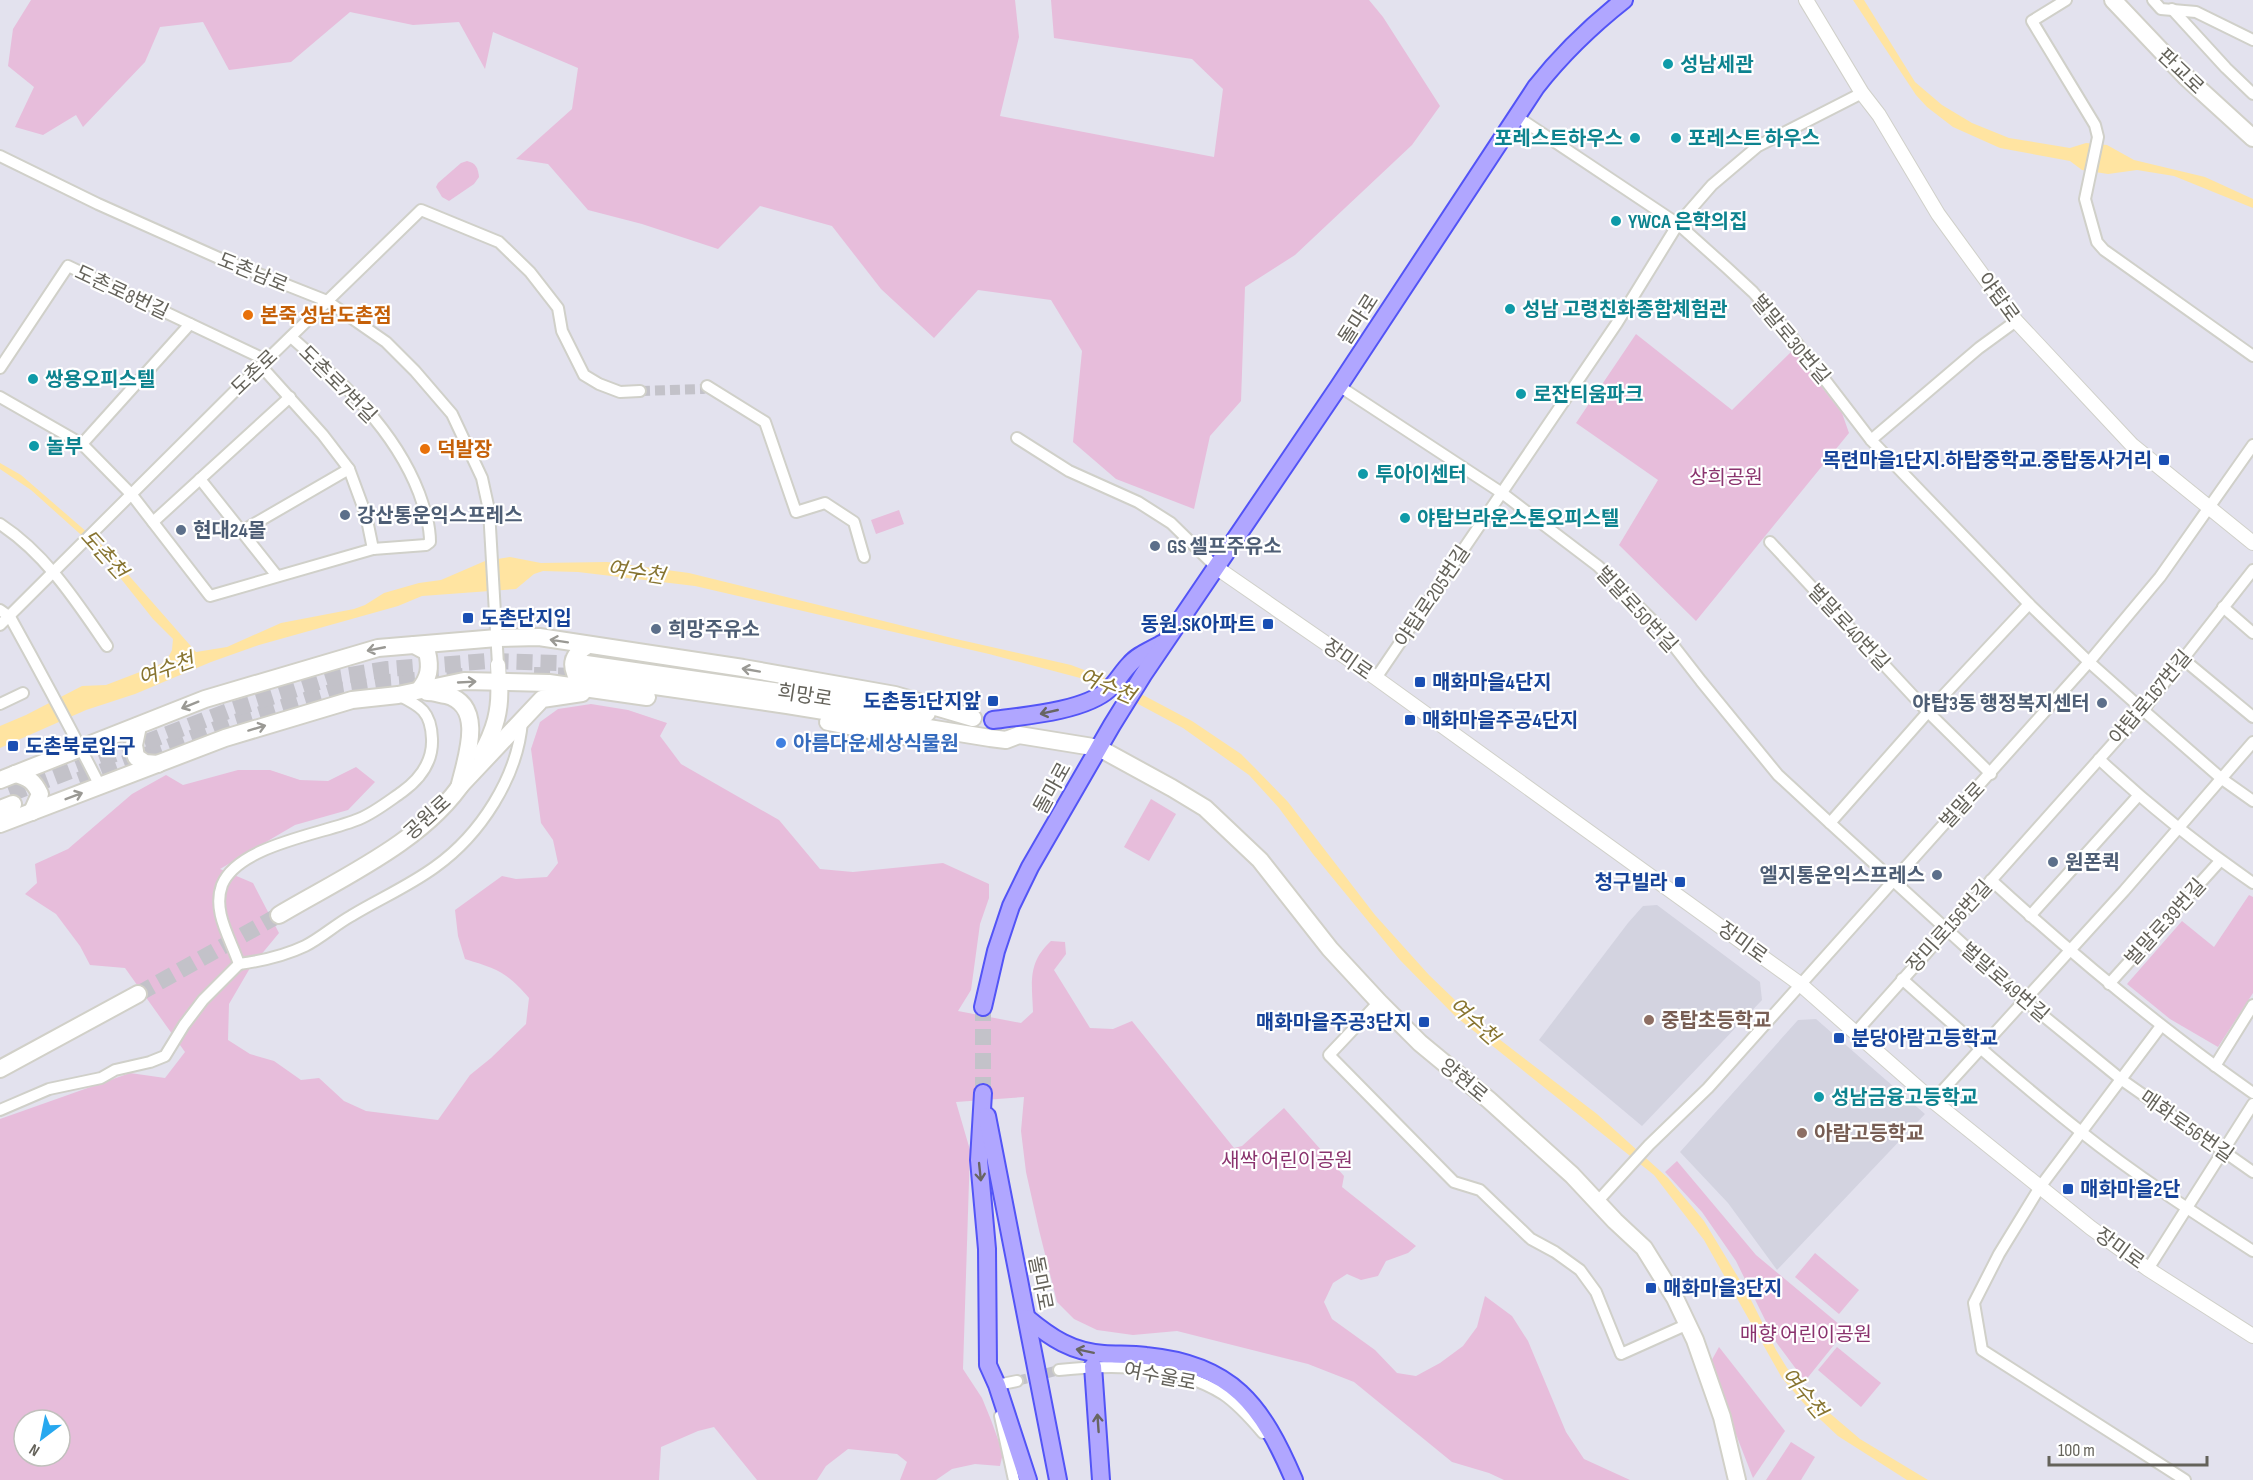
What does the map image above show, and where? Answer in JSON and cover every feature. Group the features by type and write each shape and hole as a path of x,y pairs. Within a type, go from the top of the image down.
{"main road":[{"name":"돌마로","path":"983,1007 996,951 1011,906 1030,867 1143,675 1339,387 1516,116 1551,67 1584,32 1624,0"},
{"name":"판교로","path":"2113,0 2186,77 2253,138"},
{"path":"6,793 77,743 138,726 205,699 378,648 497,638 539,638 743,668 895,695 972,718"},
{"path":"993,720 1062,709 1102,694 1110,688 1131,661 1166,642"},
{"path":"414,645 427,652 429,663 429,674 419,690"},
{"path":"588,645 579,651 574,660 573,669 585,676 648,697"},
{"path":"398,695 464,681 549,683 585,676"},
{"name":"희망로","path":"585,676 993,720 1009,725 1019,735"},
{"name":"희망로","path":"585,676 787,705 990,738 1006,740 1019,735 1099,748"},
{"name":"공원로","path":"279,915 392,848 435,815 459,787 495,728 501,703 499,682"},
{"path":"0,824 225,738 352,700 432,692 454,697 464,705 471,725 469,749 459,787"},
{"path":"459,787 542,699 601,692 792,715 894,735 948,740 990,738"},
{"path":"138,726 134,745 136,757 146,763 158,764"},
{"name":"양현로","path":"1099,748 1205,808 1260,860 1330,949 1379,1002 1420,1043 1489,1100 1572,1175 1644,1248 1688,1324 1722,1417 1737,1480"},
{"path":"6,793 27,777 36,785 40,794 32,812"},
{"path":"0,1069 138,994"},
{"name":"돌마로","path":"997,1385 988,1365 987,1249 978,1160 983,1093 1058,1480"},
{"path":"1027,1318 1053,1339 1078,1350 1146,1356 1194,1364 1228,1382 1257,1408 1277,1440 1294,1480"},
{"path":"1093,1366 1101,1480"},
{"path":"997,1385 1028,1480"}],"street":[{"name":"야탑로","path":"1806,0 1938,214 2016,321 2132,445 2253,543"},
{"path":"2066,0 2032,21 2095,125 2097,137 2085,199 2097,242 2104,250 2253,356"},
{"path":"2153,0 2161,9 2196,12 2253,40"},
{"path":"2196,12 2201,0"},
{"path":"2172,9 2253,94"},
{"name":"야탑로205번길","path":"1376,678 1617,323 1678,224 1712,185 1758,146 1862,93"},
{"name":"벌말로30번길","path":"1516,116 1678,224 1753,292 1790,333 1871,440 2029,604 2143,710 2222,779 2253,801"},
{"name":"도촌남로","path":"0,156 221,260 327,302 386,342 427,384 452,414 482,478 489,510 497,638"},
{"name":"도촌로","path":"54,573 421,210 499,242 530,272 558,308 561,331 584,375 598,384 620,392 640,391"},
{"name":"도촌로8번길","path":"0,368 68,266 190,324 264,363"},
{"path":"1871,440 1979,348 2016,321"},
{"name":"도촌로8번길","path":"82,444 190,324"},
{"name":"도촌로7번길","path":"132,495 210,596 373,549 426,545 430,542 428,516 409,468 374,417 352,393 291,337"},
{"path":"264,363 349,469 366,515 373,549"},
{"path":"707,387 765,422 796,512 825,503 840,511 854,522 864,557"},
{"name":"벌말로50번길","path":"1339,387 1502,493 1598,566 1659,627 1708,691 1778,775 1892,880"},
{"path":"0,397 82,444 132,495"},
{"path":"153,522 290,397"},
{"path":"1017,438 1069,471 1138,502 1171,523 1217,568"},
{"name":"벌말로","path":"1597,1202 1649,1145 1707,1088 2089,662 2160,577 2253,445"},
{"path":"242,531 349,469"},
{"path":"200,478 277,576"},
{"path":"0,524 36,552 107,646"},
{"name":"벌말로40번길","path":"1770,542 1928,712 1990,774"},
{"name":"장미로","path":"1217,568 1376,678 1800,984 1933,1101 2040,1187 2148,1269 2253,1336"},
{"name":"야탑로167번길","path":"2045,822 2143,710 2253,570"},
{"path":"0,625 54,573"},
{"path":"1830,823 1928,712 2029,604"},
{"path":"2223,608 2253,633"},
{"path":"0,610 9,617 100,786"},
{"path":"497,638 498,665"},
{"path":"2183,659 2253,717"},
{"name":"공원로","path":"498,665 499,682"},
{"path":"0,704 23,693"},
{"path":"238,964 220,913 219,899 223,884 231,873 260,851 362,818 412,785 422,774 430,758 431,729 427,715 420,706 398,695"},
{"path":"0,1110 49,1089 101,1078 115,1070 165,1056 202,1000 238,964 278,956 305,946 348,917 436,866 460,845 489,811 512,769 521,735 522,719"},
{"path":"1933,1101 2124,891 2253,742"},
{"path":"2099,759 2138,796 2178,829 2253,883"},
{"path":"2030,916 2138,796"},
{"name":"장미로156번길","path":"1856,1032 1991,879 2045,822"},
{"name":"벌말로39번길","path":"2109,984 2220,861"},
{"path":"1991,879 2109,984 2161,1026 2253,1093"},
{"name":"벌말로49번길","path":"1892,880 2024,1000 2122,1080"},
{"path":"1902,979 1980,1049 2081,1132 2187,1209 2253,1251"},
{"path":"1379,1002 1329,1055 1454,1182 1480,1190 1531,1239 1555,1252 1580,1270 1596,1292 1621,1354 1688,1324"},
{"path":"2215,1066 2253,1005"},
{"path":"2161,1026 2040,1187 1999,1254 1974,1304 1982,1350 2185,1480"},
{"name":"매화로56번길","path":"2122,1080 2253,1172"},
{"path":"2148,1269 2253,1104"},
{"name":"여수울로","path":"1059,1370 1093,1366 1130,1367 1192,1380 1225,1395 1263,1433 1285,1480"},
{"path":"1014,1480 998,1404 997,1385 1017,1381"}],"shaded area":[{"name":"중탑초등학교","path":"1657,905 1760,982 1762,1000 1642,1126 1539,1040 1628,923 1643,906"},
{"name":"아람고등학교","path":"1816,1019 1925,1114 1777,1270 1728,1203 1680,1152 1798,1020"}],"green space":[{"path":"31,0 1015,0 1019,37 1000,116 1214,157 1223,89 1192,59 1054,38 1051,0 1369,0 1383,17 1440,106 1412,145 1295,255 1245,287 1241,401 1210,436 1194,509 1116,479 1073,442 1082,351 1051,300 978,290 934,338 881,289 832,226 760,206 718,249 642,224 588,210 548,164 516,159 572,109 578,68 493,32 485,69 459,22 413,25 350,12 291,62 229,70 203,22 160,27 145,62 83,127 76,115 43,135 15,127 34,87 8,66 13,29"},
{"path":"467,161 476,166 479,177 474,184 449,201 442,197 436,187 461,163"},
{"name":"상희공원","path":"1636,334 1732,410 1793,350 1842,413 1849,433 1696,621 1619,545 1658,480 1576,423"},
{"path":"899,510 904,524 876,534 871,520"},
{"name":"새싹 어린이공원","path":"591,704 628,710 667,723 660,736 681,764 779,820 820,869 853,872 943,863 989,884 989,898 980,924 971,990 958,1011 1021,1023 1033,1012 1033,974 1038,957 1051,941 1065,942 1066,954 1054,970 1090,1028 1113,1029 1132,1021 1234,1148 1242,1146 1284,1108 1344,1176 1342,1187 1416,1246 1408,1253 1386,1261 1378,1276 1361,1280 1347,1274 1333,1283 1324,1302 1332,1319 1375,1350 1397,1373 1416,1376 1440,1363 1463,1346 1477,1327 1485,1296 1512,1316 1528,1341 1566,1432 1584,1459 1630,1480 1504,1480 1452,1462 1354,1382 1308,1364 1177,1331 1133,1335 1097,1330 1074,1319 1057,1302 1039,1230 1026,1172 1021,1131 1024,1097 956,1102 970,1150 963,1369 982,1398 991,1420 1003,1453 1000,1466 975,1464 952,1469 936,1480 900,1480 907,1462 897,1454 848,1449 826,1466 817,1480 757,1480 714,1427 698,1431 661,1447 659,1480 0,1480 0,1119 130,1073 165,1078 185,1052 125,968 90,965 80,946 56,914 25,894 37,883 35,864 68,849 132,794 166,775 183,785 238,770 270,770 300,780 328,781 356,767 375,782 348,810 295,825 220,869 253,883 279,933 250,968 229,1004 228,1040 250,1054 274,1061 301,1080 319,1078 344,1101 366,1111 438,1120 470,1075 526,1024 529,998 521,989 501,972 465,959 458,936 455,910 502,876 516,879 547,877 558,863 553,840 541,823 531,749 540,722 558,709"},
{"path":"1151,799 1176,814 1149,861 1124,847"},
{"path":"2249,895 2253,897 2253,993 2218,1047 2170,1019 2127,984 2182,921 2214,947"},
{"name":"매향 어린이공원","path":"1677,1161 1756,1255 1846,1330 1805,1381 1776,1342 1736,1261 1702,1212 1665,1172"},
{"path":"1815,1253 1859,1290 1839,1314 1795,1277"},
{"path":"1719,1347 1785,1431 1753,1478 1709,1365"},
{"path":"1837,1347 1881,1383 1861,1407 1818,1370"},
{"path":"1791,1442 1815,1457 1801,1480 1766,1480"}],"water":[{"path":"1853,0 1864,0 1915,82 1942,105 1972,123 2009,138 2070,148 2086,143 2107,145 2134,160 2205,177 2253,199 2253,208 2174,176 2137,170 2108,174 2082,170 2070,161 2000,148 1953,127 1927,107 1916,95"},
{"path":"0,463 21,475 103,546 196,652 227,647 281,623 354,609 384,593 419,583 441,580 485,561 510,557 541,563 607,562 689,573 1071,665 1124,685 1192,721 1241,754 1288,802 1375,915 1429,975 1482,1026 1597,1114 1668,1178 1704,1221 1747,1292 1787,1368 1820,1405 1860,1439 1928,1480 1907,1480 1838,1436 1807,1407 1782,1378 1704,1240 1654,1175 1455,1016 1400,960 1313,854 1279,808 1249,775 1183,728 1099,683 989,654 695,586 578,572 543,571 534,574 516,589 422,596 398,606 259,645 211,662 135,694 86,710 0,748 0,726 82,686 106,685 166,662 172,650 173,639 153,619 98,550 31,490 0,469"}],"tunnel":[{"path":"640,391 703,389 707,386"},
{"path":"10,794 228,711 331,678 387,669 489,661 586,664"},
{"path":"534,675 585,676"},
{"path":"79,780 232,723 334,691 389,682 463,676"},
{"path":"138,994 279,915"},
{"path":"983,1007 983,1093"},
{"path":"1017,1381 1059,1370"}],"place":[{"name":"성남세관","path":"1668,64"},
{"name":"포레스트하우스","path":"1635,138"},
{"name":"포레스트 하우스","path":"1676,138"},
{"name":"YWCA 은학의집","path":"1616,221"},
{"name":"성남 고령친화종합체험관","path":"1510,309"},
{"name":"본죽 성남도촌점","path":"248,315"},
{"name":"쌍용오피스텔","path":"33,379"},
{"name":"로잔티움파크","path":"1521,394"},
{"name":"놀부","path":"34,446"},
{"name":"덕발장","path":"425,449"},
{"name":"목련마을1단지.하탑중학교.중탑동사거리","path":"2164,460"},
{"name":"투아이센터","path":"1363,474"},
{"name":"강산통운익스프레스","path":"345,515"},
{"name":"야탑브라운스톤오피스텔","path":"1405,518"},
{"name":"현대24몰","path":"181,530"},
{"name":"GS 셀프주유소","path":"1155,546"},
{"name":"도촌단지입","path":"468,618"},
{"name":"동원.SK아파트","path":"1268,624"},
{"name":"희망주유소","path":"656,629"},
{"name":"매화마을4단지","path":"1420,682"},
{"name":"도촌동1단지앞","path":"993,701"},
{"name":"야탑3동 행정복지센터","path":"2102,703"},
{"name":"매화마을주공4단지","path":"1410,720"},
{"name":"아름다운세상식물원","path":"781,743"},
{"name":"도촌북로입구","path":"13,746"},
{"name":"원폰퀵","path":"2053,862"},
{"name":"엘지통운익스프레스","path":"1937,875"},
{"name":"청구빌라","path":"1680,882"},
{"name":"중탑초등학교","path":"1649,1020"},
{"name":"매화마을주공3단지","path":"1424,1022"},
{"name":"분당아람고등학교","path":"1839,1038"},
{"name":"성남금융고등학교","path":"1819,1097"},
{"name":"아람고등학교","path":"1802,1133"},
{"name":"매화마을2단","path":"2068,1189"},
{"name":"매화마을3단지","path":"1651,1288"}],"water label":[{"name":"도촌천","path":"104,554"},
{"name":"여수천","path":"636,572"},
{"name":"여수천","path":"166,669"},
{"name":"여수천","path":"1107,686"},
{"name":"여수천","path":"1474,1021"},
{"name":"여수천","path":"1804,1393"}]}
